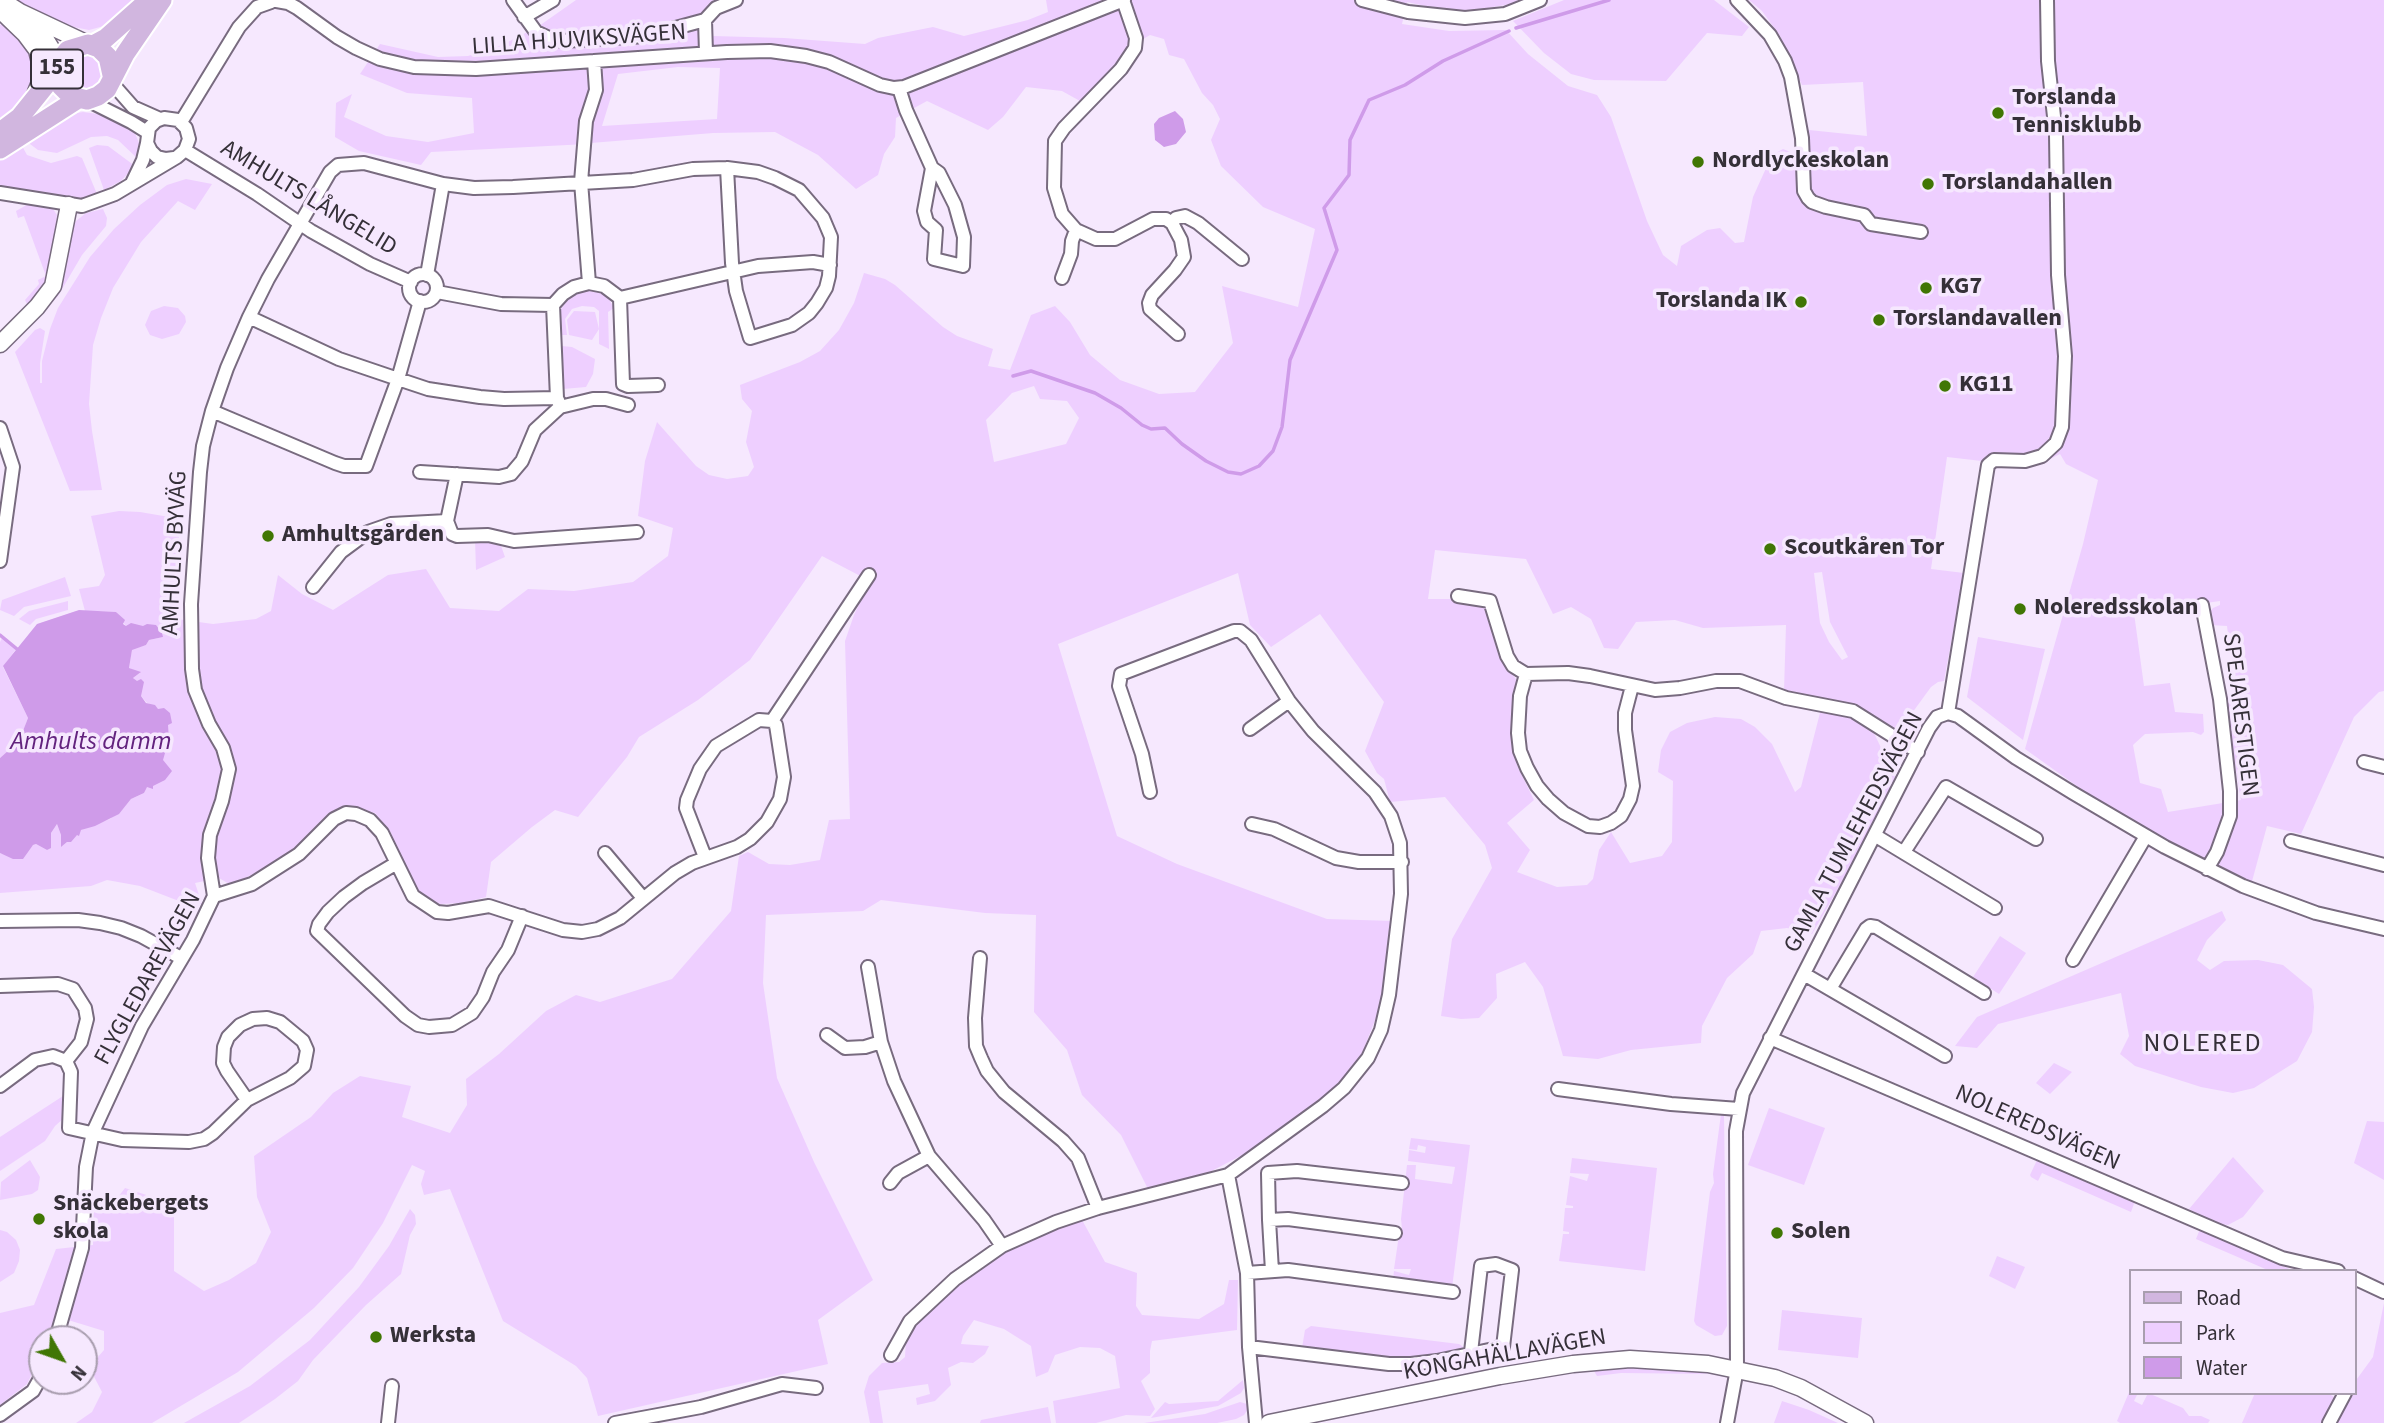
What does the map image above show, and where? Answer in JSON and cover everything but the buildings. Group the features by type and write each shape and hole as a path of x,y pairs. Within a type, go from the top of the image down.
{"main road":[{"name":"155","path":"0,132 20,117 32,103 68,50 106,38 149,0"},
{"name":"155","path":"0,149 83,99 102,94 162,0"},
{"name":"155","path":"90,45 108,57 112,78"},
{"name":"155","path":"58,66 58,79 65,92 83,99"}],"street":[{"path":"1,0 20,12 90,45"},
{"path":"513,0 541,35 562,41 646,36 705,20 721,5 736,0"},
{"path":"524,17 552,0"},
{"path":"932,168 924,211 927,222 936,230 934,259 963,266 964,237 955,205 939,173 932,168 899,88 1124,0 1136,38 1135,48 1121,69 1064,128 1054,147 1054,188 1062,214 1076,230 1096,239 1115,239 1153,219 1166,219 1172,223 1181,240 1184,257 1152,295 1149,303 1150,309 1178,334"},
{"path":"1362,0 1408,12 1465,18 1505,14 1540,0"},
{"path":"1737,0 1770,34 1791,77 1802,138 1804,191 1808,198 1826,207 1864,215 1871,224 1921,232"},
{"path":"1948,713 1988,465 1994,460 2025,461 2042,456 2056,443 2062,427 2065,356 2058,275 2056,135 2048,61 2047,0"},
{"name":"LILLA HJUVIKSVÄGEN","path":"181,122 239,27 257,7 271,1 281,1 298,8 337,37 367,54 414,67 476,69 762,51 806,56 838,65 885,87 899,88"},
{"path":"0,10 17,18 46,40 58,66"},
{"path":"0,10 25,34 41,58 43,75 32,103"},
{"path":"705,20 706,54"},
{"path":"589,283 581,182 586,121 596,90 594,61"},
{"path":"112,78 133,107 160,119"},
{"path":"83,99 131,122 147,138 151,151 157,157 179,154"},
{"path":"0,193 69,205 94,203 115,194 179,154 188,135 181,122 171,117 152,124 143,160 132,183"},
{"name":"AMHULTS LÅNGELID","path":"179,154 257,194 301,224 370,264 411,282"},
{"name":"AMHULTS BYVÄG","path":"214,896 208,858 210,835 222,801 229,769 223,748 209,724 195,690 191,604 200,472 212,411 249,317 330,172 338,165 364,163 443,184"},
{"path":"437,292 435,280 426,275 443,184 500,188 633,180 693,169 727,168 758,172 789,184 799,190 826,223 831,237 831,260 826,288 810,312 792,325 750,338 732,267 727,168"},
{"path":"0,344 37,307 53,286 69,205"},
{"path":"1172,223 1176,218 1185,216 1198,223 1242,259"},
{"path":"1062,278 1072,254 1072,241 1076,230"},
{"path":"620,298 732,267 831,260"},
{"name":"AMHULTS LÅNGELID","path":"420,302 411,293 411,282 418,276 426,275"},
{"path":"420,472 499,477 511,474 522,461 535,430 559,402 553,305 573,287 589,283 604,286 620,298"},
{"path":"437,292 501,304 553,305"},
{"path":"212,411 335,463 344,466 366,466 398,379 420,302 430,300 437,292"},
{"path":"620,298 623,384 658,385"},
{"path":"249,317 339,359 428,388 480,397 559,402 606,399 628,405"},
{"path":"0,428 13,467 0,561"},
{"path":"457,474 447,521 452,534 457,536 488,535 514,541 637,532"},
{"path":"313,587 341,552 368,532 391,524 447,521"},
{"path":"705,858 687,808 687,800 700,769 716,746 759,720 772,721 869,575"},
{"path":"1458,596 1490,601 1507,656 1513,666 1526,674 1568,673 1664,690 1716,681 1740,681 1786,698 1853,711 1918,752"},
{"name":"SPEJARESTIGEN","path":"2202,605 2220,699 2230,791 2230,816 2217,852 2207,869"},
{"path":"891,1355 910,1321 955,1279 1002,1246 1056,1222 1098,1208 1228,1175 1344,1088 1368,1058 1381,1030 1389,995 1401,894 1402,862 1394,825 1385,806 1358,774 1313,732 1289,701 1251,640 1240,631 1121,674 1119,686 1134,724 1150,792"},
{"path":"1526,674 1520,696 1520,751 1537,786 1548,799 1564,813 1588,826 1600,827 1611,823 1627,808 1630,799 1633,786 1625,713 1632,686"},
{"path":"1250,729 1289,701"},
{"name":"GAMLA TUMLEHEDSVÄGEN","path":"1727,1423 1737,1369 1736,1131 1743,1093 1937,718 1948,713 1958,716 2016,758 2146,836 2243,886 2316,914 2384,929"},
{"name":"FLYGLEDAREVÄGEN","path":"60,1325 82,1248 86,1167 93,1132 142,1026 214,896 252,884 285,865 327,825 346,813 363,817 376,825 413,896 437,912 448,913 489,906 563,930 582,932 610,925 675,873 750,839 768,822 780,799 784,777 776,725 772,721"},
{"path":"2364,762 2384,767"},
{"path":"1904,852 1946,787 2036,839"},
{"path":"1252,824 1274,829 1336,858 1359,862 1402,862"},
{"path":"1876,836 1995,908"},
{"path":"2073,960 2146,836"},
{"path":"2291,841 2384,864"},
{"path":"605,853 643,898"},
{"path":"395,864 344,897 318,924 317,931 405,1016 418,1025 452,1025 472,1013 483,998 493,972 508,950 522,916"},
{"path":"0,921 78,920 100,923 141,936 181,958"},
{"path":"1830,989 1870,926 1876,927 1984,993"},
{"path":"980,958 975,1018 976,1045 981,1058 1004,1092 1063,1141 1078,1158 1098,1208"},
{"path":"868,967 881,1042 894,1081 929,1156 984,1220 1002,1246"},
{"path":"1804,974 1945,1056"},
{"path":"0,986 58,985 73,989 85,1008 87,1019 81,1042 66,1061"},
{"path":"0,1086 40,1058 53,1056 66,1061 71,1072 69,1128 122,1140 189,1142 204,1139 247,1100 290,1078 304,1066 307,1050 303,1041 280,1022 253,1018 236,1028 228,1037 223,1063 247,1100"},
{"path":"827,1035 845,1048 864,1047 881,1042"},
{"name":"NOLEREDSVÄGEN","path":"1770,1038 2287,1259 2330,1269"},
{"path":"1558,1089 1671,1104 1739,1109"},
{"path":"890,1183 898,1172 929,1156"},
{"path":"1272,1271 1268,1173 1297,1171 1402,1183"},
{"path":"1228,1175 1247,1273 1249,1347 1256,1423"},
{"path":"1269,1220 1288,1219 1395,1233"},
{"path":"1249,1347 1389,1364 1437,1361 1503,1346 1513,1270 1496,1264 1481,1266 1471,1352"},
{"path":"1247,1273 1287,1270 1453,1292"},
{"path":"2356,1279 2384,1292"},
{"name":"KONGAHÄLLAVÄGEN","path":"1269,1423 1447,1386 1586,1362 1649,1359 1737,1369 1785,1381 1865,1423"},
{"path":"615,1423 701,1407 782,1384 816,1388"},
{"path":"388,1423 392,1385"},
{"path":"0,1415 28,1395"},
{"path":"2329,1423 2344,1395"}],"green space":[{"path":"6,0 137,0 104,26 89,30 63,25"},
{"path":"576,0 714,0 701,14 713,36 865,44 878,38 933,27 964,36 1028,20 1048,12 1046,0 1518,0 1511,4 1470,11 1438,9 1407,2 1402,24 1449,31 1506,30 1528,54 1568,86 1597,95 1611,117 1647,221 1663,255 1677,266 1681,246 1707,230 1720,228 1735,243 1744,242 1753,197 1772,155 1783,149 1793,153 1809,130 1867,136 1863,82 1802,85 1780,36 1762,11 1749,0 2384,0 2384,691 2379,692 2354,717 2301,834 2267,826 2251,885 2109,809 2025,749 2083,544 2098,480 2066,464 2060,454 2034,467 1947,457 1931,569 1964,573 1944,681 1931,687 1899,731 1900,734 1858,706 1784,691 1786,625 1703,628 1675,620 1636,622 1618,649 1604,648 1591,619 1571,607 1553,614 1526,559 1435,550 1428,599 1458,599 1489,607 1505,664 1518,682 1513,724 1517,765 1534,800 1507,823 1530,850 1517,872 1557,887 1587,885 1593,879 1599,850 1611,832 1630,863 1662,856 1672,842 1673,781 1658,772 1661,750 1670,732 1687,723 1715,717 1741,719 1755,727 1772,744 1795,792 1801,787 1821,709 1857,719 1873,731 1895,777 1850,868 1812,934 1787,928 1761,931 1753,954 1727,978 1702,1026 1701,1043 1631,1050 1598,1059 1563,1056 1543,987 1525,962 1496,974 1497,998 1479,1018 1441,1016 1452,939 1492,868 1485,845 1445,797 1390,802 1384,779 1377,773 1365,751 1384,702 1320,614 1271,647 1250,625 1238,573 1058,644 1117,836 1177,864 1327,919 1394,921 1382,1002 1360,1059 1323,1100 1271,1140 1202,1176 1148,1189 1121,1135 1082,1095 1067,1050 1034,1012 1036,915 985,913 881,900 863,911 766,915 763,983 777,1078 814,1162 873,1280 818,1320 828,1364 598,1416 587,1378 576,1366 503,1321 450,1189 424,1195 421,1184 425,1171 412,1165 383,1223 353,1268 314,1308 238,1372 152,1423 76,1423 92,1412 102,1392 98,1384 98,1357 104,1350 104,1331 98,1329 98,1325 84,1325 55,1316 52,1325 28,1325 28,1382 0,1405 0,1313 34,1305 56,1249 93,1245 94,1200 115,1201 125,1188 174,1204 174,1271 204,1291 229,1280 256,1263 271,1232 257,1197 254,1156 311,1117 333,1093 360,1076 411,1086 402,1117 450,1133 467,1105 466,1079 499,1054 546,1011 576,995 600,1002 672,979 731,911 739,856 748,852 769,864 790,865 820,860 829,820 850,819 845,641 870,581 822,556 750,660 698,700 639,737 627,757 578,817 555,810 491,862 486,897 463,903 440,904 420,895 398,857 391,833 375,813 344,807 324,818 285,858 231,885 219,878 195,883 202,904 184,903 140,886 107,880 91,886 0,893 0,853 18,859 36,844 47,850 51,833 57,824 61,847 81,830 110,819 131,799 144,793 146,787 153,786 163,760 161,751 168,725 157,709 141,696 133,678 140,673 129,668 132,649 146,645 149,640 163,637 143,626 126,626 116,612 85,611 79,589 99,586 105,575 91,516 119,511 175,518 179,530 177,619 213,624 256,619 271,611 278,575 302,594 333,610 388,575 426,569 450,608 499,611 528,589 574,591 633,582 668,556 673,528 638,516 645,461 657,422 696,466 709,475 727,479 748,476 754,467 746,442 752,411 742,399 740,385 800,362 820,351 839,330 854,303 864,273 895,285 957,336 993,349 988,366 1010,370 1031,315 1055,306 1070,322 1090,355 1120,380 1159,394 1195,392 1233,343 1222,286 1298,307 1315,229 1263,207 1221,166 1211,140 1220,119 1184,59 1169,55 1164,39 1150,35 1133,45 1080,101 1062,91 1026,87 1003,117 988,130 927,101 896,118 895,137 884,154 878,175 856,189 818,155 775,132 713,133 591,143 588,167 587,144 431,152 421,165 359,151 335,137 336,103 352,94 344,117 386,136 428,142 474,133 472,98 407,93 360,74 380,44 438,57 468,56 502,45 539,26","holes":["678,67 720,68 717,119 602,126 618,74","1034,386 1040,399 1067,401 1079,418 1066,444 994,462 986,420 1012,393","1822,572 1830,622 1848,657 1842,660 1820,623 1814,573","2220,601 2220,605 2208,614 2210,625 2227,626 2235,693 2224,696 2241,800 2168,812 2161,789 2140,783 2133,745 2145,734 2193,732 2201,735 2204,732 2203,714 2175,712 2170,683 2144,686 2134,613"]},
{"path":"1564,0 1714,0 1749,27 1742,36 1707,33 1666,81 1594,80 1571,74 1544,53 1513,21"},
{"path":"6,22 19,33 39,67 28,93 7,118 0,120 0,25"},
{"path":"88,52 106,65 100,88 80,92 67,80 66,67 75,55"},
{"path":"83,112 105,115 134,131 140,145 138,159 118,140 107,136 91,137 57,153 38,150 26,141 71,114"},
{"path":"21,144 27,155 51,163 77,156 82,158 97,194 80,198 0,188 0,158"},
{"path":"97,145 108,146 135,166 121,181 104,190 89,148"},
{"path":"186,179 212,184 195,210 178,201 141,242 113,288 101,318 93,345 89,404 102,490 70,491 15,352 35,330 40,328 45,331 40,363 42,383 42,361 58,308 90,257 114,229 140,205 167,185"},
{"path":"30,203 51,206 57,215 48,278 28,306 25,300 39,284 38,280 46,276 24,216 18,218 16,211"},
{"path":"103,209 107,218 106,226 82,255 58,296 22,333 22,328 59,287 65,272 70,233 76,221 86,213"},
{"path":"599,291 609,299 614,308 608,312 609,349 599,344 599,311 594,307 572,309 565,319 567,335 561,335 561,309 573,293"},
{"path":"164,306 178,308 185,316 186,322 179,334 162,339 150,335 145,325 151,311"},
{"path":"574,311 595,312 599,329 592,340 569,335 567,320"},
{"path":"562,346 572,347 595,359 593,374 586,387 563,389"},
{"path":"475,539 500,543 505,557 476,570"},
{"path":"65,577 71,596 24,607 14,616 0,610 2,600"},
{"path":"68,601 68,610 36,619 30,625 19,619 29,611"},
{"path":"1978,637 2045,649 2023,740 1967,697"},
{"path":"2,638 16,649 3,667 28,718 19,741 0,758 0,642"},
{"path":"2222,911 2226,920 2207,940 2197,960 2210,970 2224,961 2258,960 2283,965 2312,989 2312,1032 2297,1061 2254,1088 2233,1093 2201,1087 2135,1066 2120,1054 2129,1036 2121,993 1998,1024 1977,1048 1955,1046 1977,1017"},
{"path":"2000,936 2026,953 1999,994 1973,977"},
{"path":"2054,1063 2072,1072 2050,1094 2036,1083"},
{"path":"63,1096 64,1118 45,1141 0,1171 0,1137"},
{"path":"1769,1108 1825,1128 1804,1185 1748,1165"},
{"path":"1721,1114 1724,1116 1727,1326 1722,1335 1715,1336 1694,1321"},
{"path":"2367,1121 2384,1122 2384,1180 2354,1163"},
{"path":"1411,1138 1470,1145 1452,1288 1393,1280 1394,1271 1409,1275 1411,1269 1394,1269 1402,1229 1407,1165 1416,1165 1415,1179 1452,1184 1455,1167 1408,1161 1409,1150 1425,1153 1426,1147 1418,1145 1417,1150 1409,1149"},
{"path":"2233,1157 2264,1191 2243,1217 2228,1225 2213,1223 2189,1209"},
{"path":"1572,1158 1657,1168 1645,1271 1559,1261 1563,1234 1569,1234 1563,1231 1565,1208 1573,1208 1566,1205 1570,1176 1587,1181 1589,1174 1570,1173"},
{"path":"30,1160 40,1177 38,1190 32,1194 0,1200 1,1182"},
{"path":"2037,1160 2135,1201 2131,1212 2042,1173 2038,1181 2030,1175"},
{"path":"410,1209 415,1215 416,1224 410,1235 401,1274 366,1305 313,1360 298,1381 239,1423 184,1423 250,1386 310,1340 359,1287 389,1246"},
{"path":"1081,1218 1105,1262 1137,1273 1136,1306 1142,1315 1199,1319 1224,1304 1229,1280 1238,1280 1237,1330 1152,1341 1150,1373 1141,1381 1155,1409 1150,1416 1126,1415 1096,1423 1056,1423 1053,1401 1120,1388 1115,1356 1100,1348 1080,1347 1055,1355 1048,1372 1036,1377 1031,1346 1004,1329 974,1320 961,1344 989,1346 985,1354 973,1363 961,1362 948,1368 951,1385 935,1401 917,1405 916,1398 930,1394 928,1384 878,1391 883,1423 870,1423 864,1392 869,1376 882,1363 899,1362 905,1357 906,1339 914,1325 950,1290 1020,1242"},
{"path":"2200,1229 2290,1269 2265,1269 2196,1239"},
{"path":"0,1230 16,1240 20,1250 14,1273 0,1282"},
{"path":"1997,1256 2025,1267 2015,1289 1989,1276"},
{"path":"2384,1303 2384,1423 2242,1423 2254,1395 2331,1395 2340,1401 2344,1395 2356,1395 2356,1380 2373,1357"},
{"path":"1782,1310 1862,1318 1858,1358 1778,1350"},
{"path":"1311,1326 1459,1344 1465,1348 1449,1353 1397,1360 1302,1348 1305,1330"},
{"path":"1639,1366 1710,1374 1621,1373 1597,1376 1594,1371"},
{"path":"1243,1380 1244,1388 1241,1393 1218,1406 1151,1418 1165,1402 1218,1401"},
{"path":"2128,1395 2137,1395 2134,1401 2142,1405 2147,1395 2153,1395 2183,1408 2189,1416 2201,1416 2210,1420 2208,1423 2117,1421"},
{"path":"1782,1401 1809,1410 1838,1423 1774,1423"},
{"path":"1240,1402 1247,1404 1248,1409 1236,1419 1217,1423 1144,1423 1205,1414"},
{"path":"1048,1407 1051,1423 980,1423 981,1420"}],"water":[{"path":"1175,111 1183,119 1186,132 1176,144 1164,147 1155,140 1154,124 1159,118"},
{"name":"Amhults damm","path":"79,610 116,612 125,620 123,624 126,626 131,623 156,625 162,633 163,637 149,640 146,645 132,650 129,668 141,672 133,678 144,682 141,696 146,703 155,705 158,709 164,708 170,713 172,723 168,725 169,740 163,744 161,751 165,753 163,760 172,771 165,780 153,786 153,789 147,787 144,793 131,799 119,814 81,830 79,836 71,842 61,847 57,824 51,833 51,848 47,850 36,844 23,859 13,859 0,853 0,758 19,741 28,718 3,666 37,624"}],"waterway":[{"path":"1516,28 1609,0"},
{"path":"1013,376 1031,371 1095,393 1121,408 1142,425 1151,429 1165,428 1206,461 1228,472 1241,474 1259,466 1273,451 1282,427 1290,360 1337,250 1324,208 1349,175 1350,140 1369,100 1405,85 1443,61 1509,31"},
{"path":"0,635 17,649"}],"place":[{"name":"Torslanda Tennisklubb","path":"1998,113"},
{"name":"Nordlyckeskolan","path":"1698,162"},
{"name":"Torslandahallen","path":"1928,184"},
{"name":"KG7","path":"1926,288"},
{"name":"Torslanda IK","path":"1801,302"},
{"name":"Torslandavallen","path":"1879,320"},
{"name":"KG11","path":"1945,386"},
{"name":"Amhultsgården","path":"268,536"},
{"name":"Scoutkåren Tor","path":"1770,549"},
{"name":"Noleredsskolan","path":"2020,609"},
{"name":"Snäckebergets skola","path":"39,1219"},
{"name":"Solen","path":"1777,1233"},
{"name":"Werksta","path":"376,1337"}],"district":[{"name":"NOLERED","path":"2203,1045"}]}
